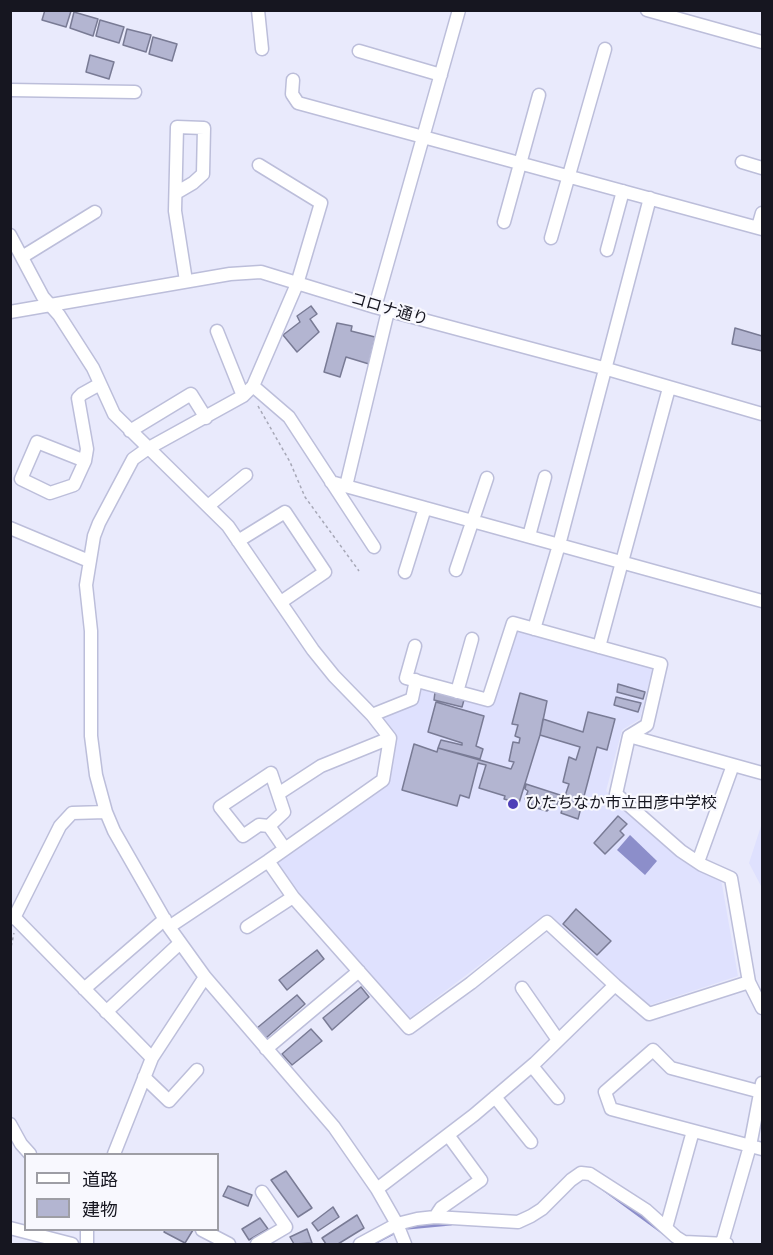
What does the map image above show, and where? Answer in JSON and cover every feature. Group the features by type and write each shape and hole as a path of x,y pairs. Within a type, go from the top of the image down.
{"street":[{"path":"258,10 262,49"},
{"path":"375,307 459,10"},
{"path":"647,10 762,42"},
{"path":"551,238 605,49"},
{"path":"359,51 441,75"},
{"path":"293,80 292,94 298,103 760,228 762,213"},
{"path":"10,90 135,92"},
{"path":"504,222 538,95"},
{"path":"176,193 203,174 204,128 177,127 176,193 176,211 186,281"},
{"path":"742,162 762,168"},
{"path":"259,165 321,204 297,284 248,391 206,418 147,449 133,459 99,523 94,536 86,585 91,631 91,736 96,775 106,812 127,855 180,943 205,977 334,1127 377,1189 397,1224 405,1245"},
{"path":"607,250 623,191"},
{"path":"534,629 560,545 650,198"},
{"path":"22,257 95,212"},
{"path":"10,235 43,297 93,368 114,414 147,449 228,526 313,650 390,738 383,780 268,861 167,923 84,989"},
{"name":"コロナ通り","path":"10,312 186,281 261,272 388,311 607,369 762,414"},
{"path":"346,486 388,311"},
{"path":"216,331 248,391 289,417 374,547"},
{"path":"85,461 37,442 21,479 50,493 74,485 85,461 87,449 78,398 99,384"},
{"path":"599,647 669,388"},
{"path":"130,431 191,394 206,418"},
{"path":"208,506 246,476"},
{"path":"456,570 487,477"},
{"path":"529,536 545,477"},
{"path":"331,482 762,601"},
{"path":"405,572 425,508"},
{"path":"238,541 285,513 325,572 280,602"},
{"path":"10,528 89,561"},
{"path":"415,646 406,678 488,700 513,623 661,664 647,725 629,736 616,794 681,851 731,878 749,982 762,1008"},
{"path":"457,692 472,639"},
{"path":"372,715 412,699 416,680"},
{"path":"629,736 762,773"},
{"path":"278,794 321,766 390,738"},
{"path":"698,862 733,765"},
{"path":"271,773 284,812 269,826 259,825 243,836 220,807 271,773"},
{"path":"106,812 72,813 60,826 14,918 152,1058"},
{"path":"269,826 285,849"},
{"path":"268,861 293,897 409,1028 471,983 547,922 615,986 649,1014 749,982"},
{"path":"247,927 293,897"},
{"path":"106,1012 180,943"},
{"path":"266,1048 359,971"},
{"path":"115,1153 152,1058 205,977"},
{"path":"377,1189 448,1135 532,1066 615,986"},
{"path":"522,988 558,1040"},
{"path":"360,1245 397,1224 435,1217 518,1221 542,1209 581,1173 590,1174 646,1210 684,1242 724,1244 756,1147 762,1088 671,1068 653,1050 605,1092 611,1109 756,1147"},
{"path":"532,1066 558,1098"},
{"path":"144,1077 169,1101 197,1070"},
{"path":"495,1097 531,1142"},
{"path":"10,1124 28,1153"},
{"path":"666,1228 693,1131"},
{"path":"435,1217 441,1208 481,1180 448,1135"},
{"path":"257,1245 286,1227 262,1192"},
{"path":"10,1228 72,1245"},
{"path":"204,1231 229,1245"}],"path":[{"path":"248,391 290,462 305,497 359,571"},
{"path":"10,952 14,918"}],"shaded area":[{"name":"ひたちなか市立田彦中学校","path":"514,627 653,666 640,719 622,730 606,791 677,855 721,879 738,976 647,1006 544,916 407,1020 295,896 272,861 386,782 380,716 418,688 423,685 491,704"},
{"path":"762,823 762,888 749,863"}],"water":[{"path":"630,835 657,861 645,875 617,850"}],"building":[{"path":"45,10 71,11 66,27 42,20"},
{"path":"74,12 98,19 93,36 70,28"},
{"path":"100,20 124,27 119,43 96,36"},
{"path":"127,29 151,35 146,52 123,45"},
{"path":"153,37 177,44 172,61 149,54"},
{"path":"90,55 114,62 109,79 86,72"},
{"path":"311,306 317,314 310,319 319,332 297,352 283,335 300,322 297,316"},
{"path":"337,323 352,326 351,331 375,337 369,364 346,357 340,377 324,372"},
{"path":"735,328 762,336 762,351 732,344"},
{"path":"618,684 645,692 643,699 617,692"},
{"path":"435,692 464,700 462,707 434,700"},
{"path":"520,693 547,701 540,735 519,803 479,788 486,765 478,763 469,798 460,795 457,806 402,790 414,744 437,752 438,748 511,769 514,762 509,761 513,742 519,743 520,738 515,736 518,725 512,724"},
{"path":"616,697 641,703 638,712 614,705"},
{"path":"436,702 484,716 476,746 483,749 480,759 438,748 441,740 462,745 462,743 428,732"},
{"path":"588,712 615,719 607,750 597,747 578,819 561,813 565,800 559,799 560,795 565,796 569,784 563,782 569,757 576,760 580,747 540,735 543,719 583,732"},
{"path":"526,784 560,795 556,807 552,806 547,811 533,807 529,800 525,799 528,791 525,789"},
{"path":"618,816 627,824 620,831 624,835 605,854 594,843"},
{"path":"576,909 611,941 597,955 563,924"},
{"path":"317,950 324,959 287,990 279,980"},
{"path":"361,987 369,997 332,1030 323,1018"},
{"path":"297,995 305,1004 266,1038 257,1028"},
{"path":"311,1029 322,1041 292,1065 282,1054"},
{"path":"286,1171 312,1208 298,1217 271,1180"},
{"path":"228,1186 252,1195 248,1206 223,1196"},
{"path":"333,1207 339,1217 318,1231 312,1223"},
{"path":"357,1215 364,1228 338,1244 326,1244 322,1238"},
{"path":"260,1218 268,1229 249,1240 242,1229"},
{"path":"307,1229 312,1243 294,1244 290,1237"},
{"path":"164,1231 192,1231 185,1243"}],"waterway":[{"path":"603,1189 666,1235"},
{"path":"408,1228 451,1224"},
{"path":"373,1244 394,1233"}],"place":[{"name":"ひたちなか市立田彦中学校","path":"513,804"}]}
